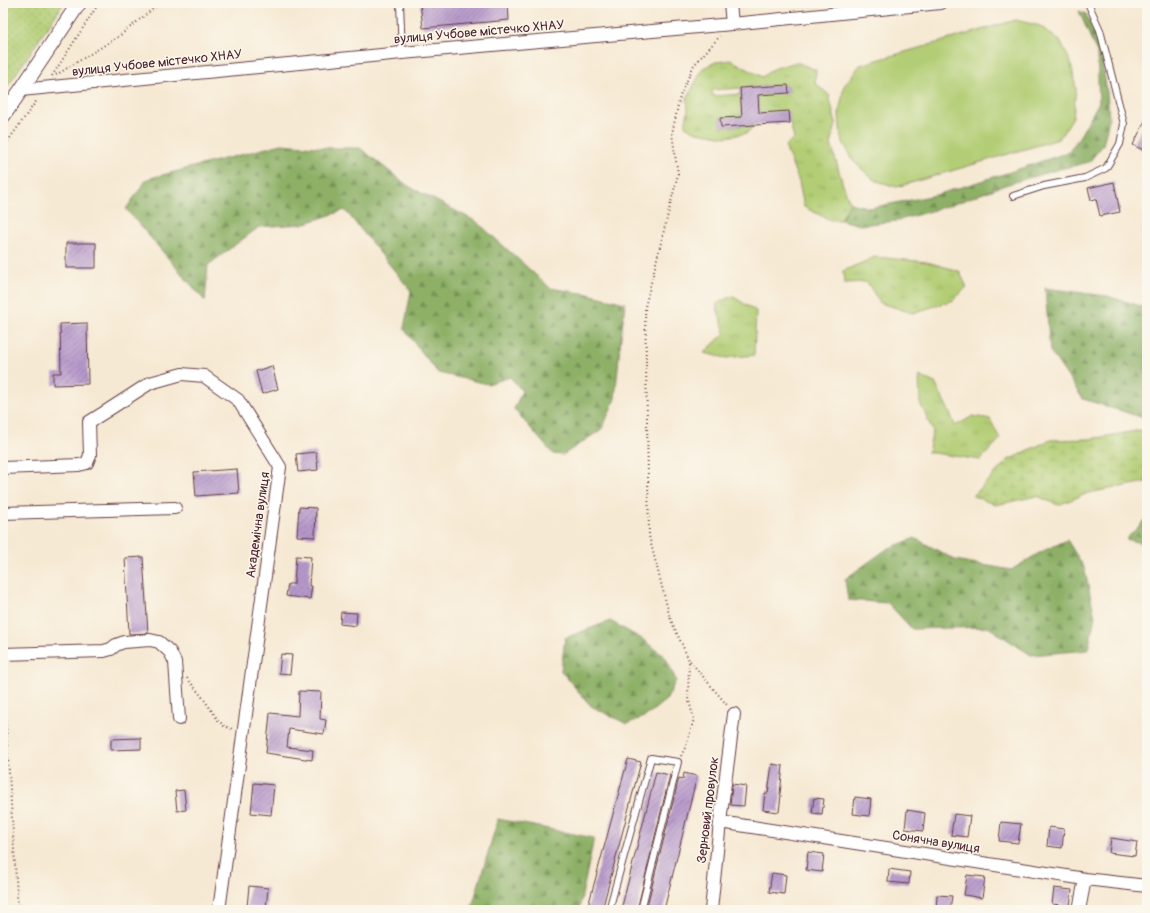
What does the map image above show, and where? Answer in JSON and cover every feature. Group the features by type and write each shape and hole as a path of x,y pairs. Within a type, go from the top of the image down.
{"street":[{"path":"3,116 79,3"},
{"path":"730,3 732,24"},
{"name":"вулиця Учбове містечко ХНАУ","path":"21,90 402,52 732,24 917,4 940,3"},
{"name":"Академічна вулиця","path":"3,468 79,465 87,463 90,455 89,422 150,383 182,374 204,376 238,400 280,467 218,910"},
{"path":"3,513 175,508"},
{"path":"3,654 104,651 124,642 150,640 159,642 170,652 175,662 179,719"},
{"name":"Зерновий провулок","path":"710,910 734,714"},
{"name":"Сонячна вулиця","path":"720,822 1085,879 1147,886"},
{"path":"1079,910 1085,879"}],"lane":[{"path":"400,3 402,52"},
{"path":"1013,196 1044,186 1085,178 1106,168 1120,144 1124,124 1100,30 1088,3"},
{"path":"609,910 651,758 678,762 641,910"}],"path":[{"path":"51,78 118,37 160,3"},
{"path":"732,24 694,65 680,96 672,134 678,174 645,307 649,536 670,618 689,660 734,714"},
{"path":"678,762 686,746 694,719 688,698 689,660"},
{"path":"176,668 204,698 218,720 224,726 243,731"},
{"path":"3,681 18,910"}],"green space":[{"path":"3,3 64,3 3,93"},
{"path":"1079,11 1086,14 1100,49 1107,92 1109,119 1103,145 1089,162 1005,185 951,205 896,221 860,225 841,220 850,203 870,208 936,195 1069,152 1099,102 1097,53"},
{"path":"1016,20 1040,26 1060,41 1071,63 1076,89 1073,117 1059,139 897,187 874,180 855,163 841,139 839,114 844,86 860,65"},
{"path":"731,60 762,77 773,69 796,62 816,70 815,83 829,95 836,124 831,144 850,203 841,220 830,220 804,207 799,182 785,146 794,138 790,123 759,113 758,95 789,92 788,85 712,90 713,96 741,94 742,117 720,118 721,127 754,125 747,133 726,137 696,132 685,126 688,111 687,98 703,68 716,62"},
{"path":"282,144 327,148 360,148 408,186 477,222 550,288 588,294 625,303 615,399 602,429 563,455 553,454 514,409 522,391 510,377 488,384 438,373 404,329 411,291 345,210 303,224 259,227 208,265 205,301 126,209 147,179"},
{"path":"875,257 927,262 959,271 967,287 954,300 913,313 880,303 867,282 844,283 843,271"},
{"path":"1045,288 1107,296 1147,308 1147,419 1083,399 1050,351"},
{"path":"732,296 756,311 754,355 726,358 704,353 725,333 716,304"},
{"path":"919,376 935,383 955,426 973,416 990,419 1000,439 980,460 928,452 933,431 920,403"},
{"path":"1147,429 1147,482 1088,493 1058,505 1037,496 996,505 973,496 1008,460 1050,440 1090,439"},
{"path":"1147,518 1147,545 1126,539"},
{"path":"915,538 955,560 1011,570 1041,552 1067,540 1084,567 1095,617 1088,650 1031,655 988,627 912,629 888,603 848,600 845,579 887,549"},
{"path":"610,621 642,639 666,658 676,680 667,699 646,716 627,724 591,706 561,671 565,638"},
{"path":"498,819 594,838 579,910 471,910"}],"building":[{"path":"420,3 508,3 509,20 423,28"},
{"path":"788,85 789,93 758,95 759,113 789,111 790,123 721,127 720,118 742,117 740,88"},
{"path":"1147,117 1147,152 1133,145"},
{"path":"1114,182 1120,212 1100,216 1096,199 1091,200 1088,188"},
{"path":"66,243 96,243 96,268 66,268"},
{"path":"87,323 88,384 53,385 53,373 61,373 60,324"},
{"path":"272,366 278,389 262,394 256,371"},
{"path":"316,452 318,470 298,472 296,454"},
{"path":"237,469 239,493 196,496 194,472"},
{"path":"299,507 316,508 315,537 297,536"},
{"path":"296,556 311,557 309,586 312,586 310,599 286,596 288,584 294,584"},
{"path":"143,557 148,633 129,634 125,558"},
{"path":"341,612 357,613 356,626 340,624"},
{"path":"281,654 292,655 290,674 279,673"},
{"path":"299,691 321,692 320,719 326,720 324,734 289,729 287,747 313,750 312,760 266,753 270,713 298,716"},
{"path":"141,738 141,749 111,750 111,739"},
{"path":"628,759 641,762 602,910 587,910"},
{"path":"772,764 783,766 779,812 763,810 765,793 768,793"},
{"path":"656,772 670,775 637,910 621,910"},
{"path":"684,773 697,776 664,910 646,910 679,778 683,779"},
{"path":"254,783 274,785 271,815 251,813"},
{"path":"732,784 746,786 744,806 730,805"},
{"path":"184,790 186,810 177,811 175,791"},
{"path":"855,797 871,799 869,816 853,814"},
{"path":"814,798 824,799 822,814 812,813"},
{"path":"907,810 925,813 923,831 905,829"},
{"path":"954,814 970,816 967,837 951,835"},
{"path":"1001,822 1021,824 1018,843 999,841"},
{"path":"1049,827 1064,829 1062,848 1047,846"},
{"path":"1111,838 1137,842 1135,856 1109,853"},
{"path":"808,852 824,854 822,872 806,870"},
{"path":"889,869 910,872 909,884 888,882"},
{"path":"772,873 786,875 784,894 769,892"},
{"path":"967,875 985,877 982,898 964,895"},
{"path":"249,886 268,888 266,909 247,907"},
{"path":"1054,888 1072,890 1070,906 1052,904"},
{"path":"937,895 952,896 950,910 936,910"}]}
